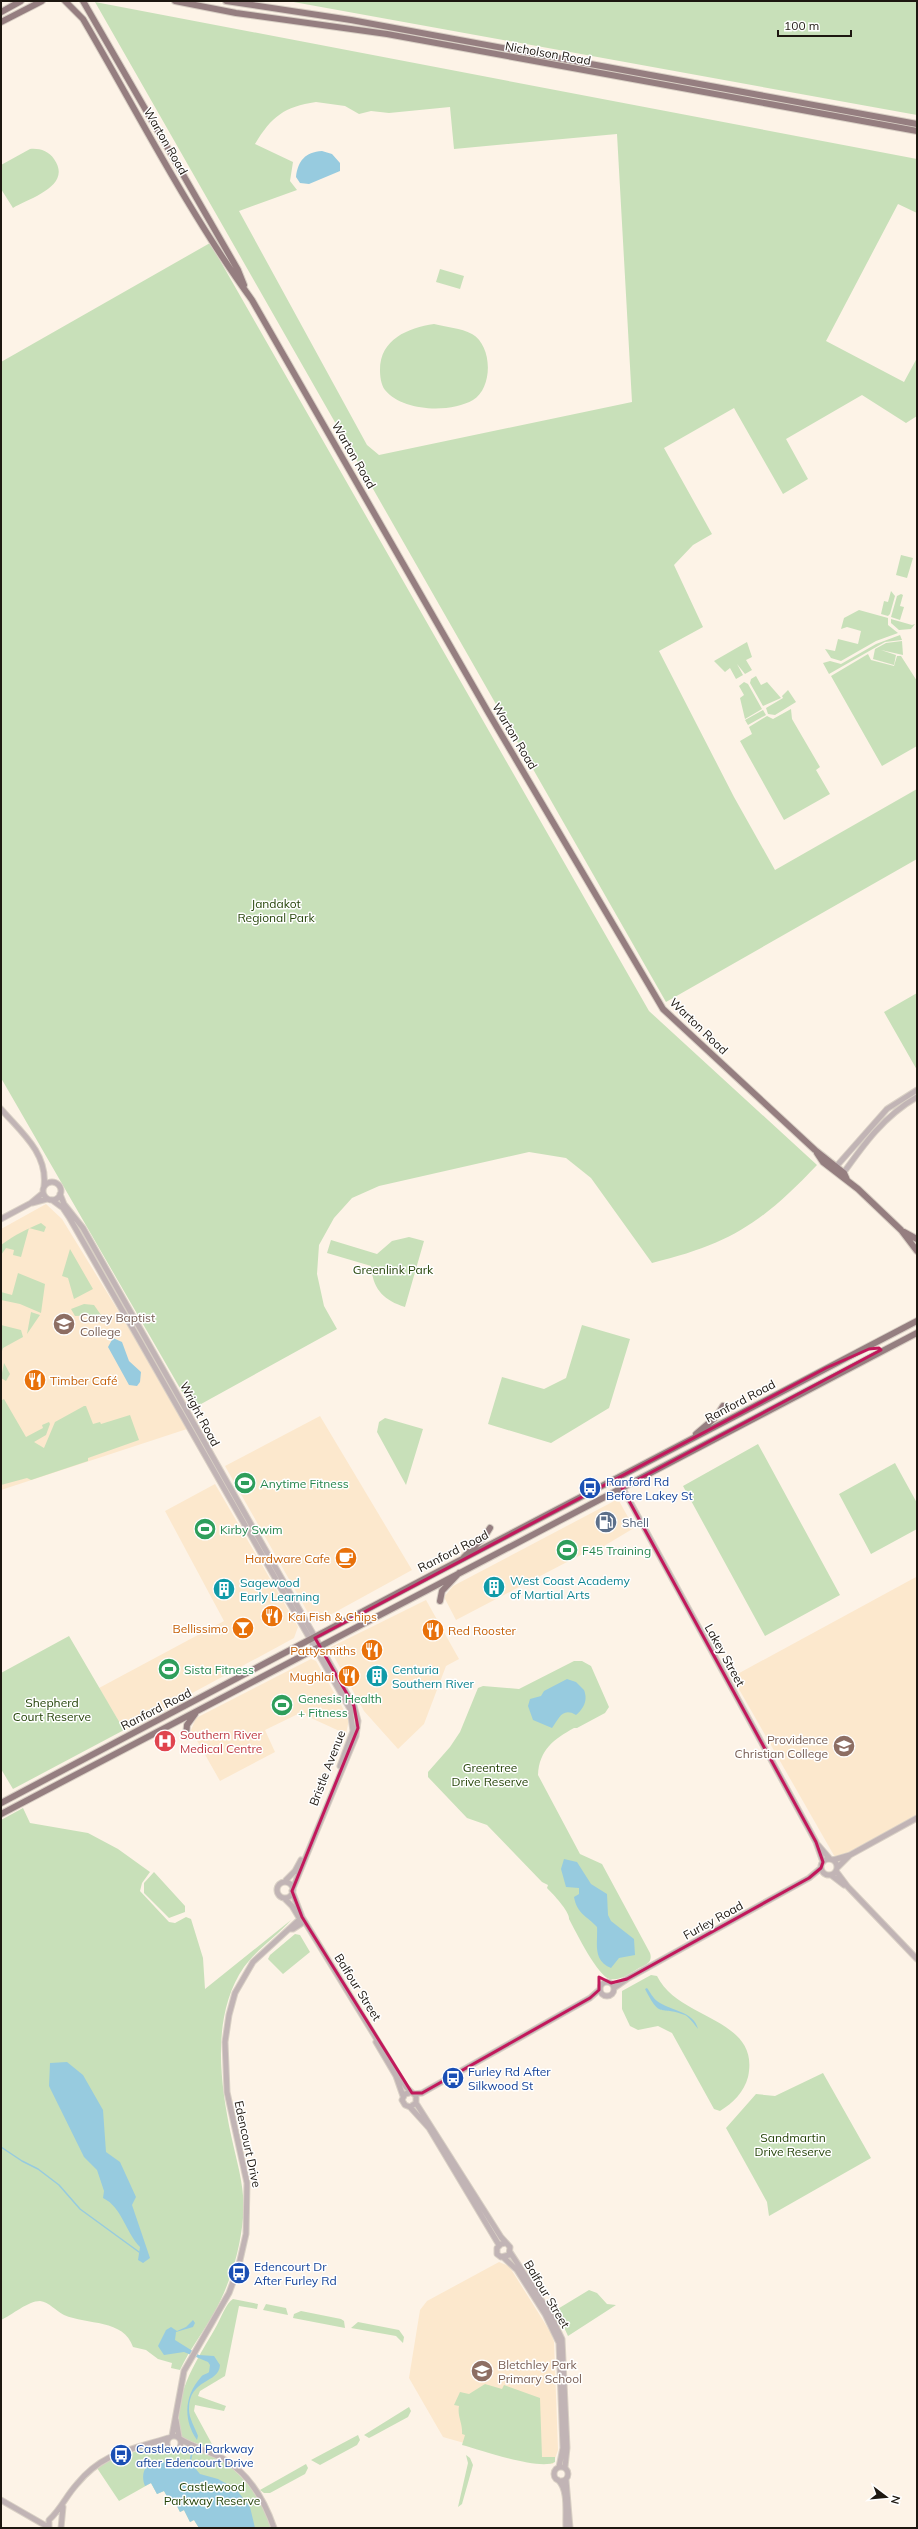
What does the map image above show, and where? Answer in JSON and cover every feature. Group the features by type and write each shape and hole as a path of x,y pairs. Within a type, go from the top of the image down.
{"main road":[{"path":"1,12 21,1"},
{"path":"1,22 42,1"},
{"name":"Warton Road","path":"65,1 83,19 190,206 232,273 248,294"},
{"name":"Warton Road","path":"83,1 238,270 248,294 488,712 663,1009 901,1230 917,1251"},
{"name":"Nicholson Road","path":"175,1 236,13 387,34 917,131"},
{"name":"Nicholson Road","path":"226,1 351,20 917,124"},
{"path":"136,91 138,106 137,113 152,119"},
{"name":"Warton Road","path":"901,1230 917,1240"},
{"name":"Ranford Road","path":"1,1803 692,1438 917,1322"},
{"name":"Ranford Road","path":"1,1814 917,1332"},
{"path":"845,1358 854,1357 876,1347 881,1350"},
{"path":"692,1438 716,1417 723,1406"},
{"path":"462,1560 485,1536 490,1528"},
{"path":"440,1601 442,1591 459,1573"},
{"path":"186,1736 187,1724 199,1710"}],"street":[{"path":"835,1168 883,1113 917,1090"},
{"path":"842,1175 888,1117 917,1097"},
{"name":"Wright Road","path":"2,1110 20,1127 30,1142 45,1173 52,1182 59,1187 64,1204 83,1228 171,1382 293,1605"},
{"path":"883,1113 888,1117"},
{"path":"857,1144 862,1148"},
{"path":"1,1219 31,1203 43,1193 45,1173"},
{"path":"44,1186 52,1182"},
{"name":"Wright Road","path":"43,1193 66,1211 317,1647"},
{"path":"31,1203 50,1199 60,1194"},
{"path":"119,1304 125,1302"},
{"path":"165,1385 171,1382"},
{"name":"Lakey Street","path":"616,1478 816,1842 823,1862"},
{"name":"Bristle Avenue","path":"286,1880 295,1871 302,1858 351,1738 353,1727 350,1709 317,1647"},
{"name":"Bristle Avenue","path":"292,1890 358,1728 354,1706 317,1647"},
{"path":"825,1874 821,1868 823,1862 850,1855 917,1818"},
{"name":"Lakey Street","path":"816,1842 831,1859 848,1887"},
{"path":"831,1875 850,1855"},
{"name":"Furley Road","path":"590,1998 612,1995 614,1988 627,1979 809,1878 821,1868"},
{"name":"Lakey Street","path":"825,1874 831,1875 848,1887 917,1959"},
{"name":"Furley Road","path":"809,1878 825,1874"},
{"name":"Balfour Street","path":"302,1920 292,1890 286,1880 281,1882 278,1888 279,1896 291,1904 334,1971 396,2076 404,2103 410,2107 429,2128 458,2171 499,2245 497,2252 517,2270 545,2314 558,2343 562,2448 559,2467 554,2473 561,2483 564,2494 566,2528"},
{"path":"285,1899 292,1890"},
{"name":"Edencourt Drive","path":"168,2446 175,2417 180,2384 189,2360 197,2346 212,2326 229,2293 238,2269 246,2234 248,2195 246,2178 227,2092 225,2042 229,2014 235,1993 248,1969 264,1951 289,1929 302,1920"},
{"name":"Furley Road","path":"416,2101 422,2093 590,1998 599,1990 602,1983 611,1983 627,1979"},
{"path":"611,1983 614,1988"},
{"path":"599,1990 603,1996"},
{"name":"Balfour Street","path":"364,2021 412,2093 420,2111 458,2171 505,2243 510,2247 510,2252 549,2312 562,2339 567,2448 565,2468 569,2473 566,2480 570,2528"},
{"path":"403,2096 412,2093"},
{"name":"Furley Road","path":"412,2093 422,2093"},
{"path":"410,2107 416,2101"},
{"path":"499,2245 505,2243"},
{"name":"Balfour Street","path":"503,2257 510,2252"},
{"name":"Edencourt Drive","path":"175,2417 179,2438 179,2448"},
{"path":"1,2500 34,2517 48,2527 52,2518 63,2506 76,2485 101,2460 130,2448 156,2443 170,2437 179,2438 192,2446 223,2459 243,2474 262,2500 274,2528"},
{"path":"156,2443 168,2446 173,2450 192,2446"},
{"path":"559,2467 565,2468"},
{"path":"558,2480 566,2480"},
{"path":"61,2528 63,2506"},
{"path":"34,2517 61,2520"}],"highlighted area":[{"path":"879,1348 881,1350 622,1488 816,1842 823,1862 821,1868 809,1878 627,1979 611,1983 599,1977 599,1990 590,1998 422,2093 412,2093 302,1917 292,1891 358,1728 354,1706 315,1638 826,1368 869,1349"}],"shaded area":[{"name":"Carey Baptist College","path":"46,1204 62,1219 190,1428 1,1490 1,1229"},
{"path":"320,1416 412,1570 319,1621 311,1618 225,1466"},
{"path":"215,1484 298,1627 294,1638 124,1730 99,1688 224,1621 165,1511"},
{"path":"618,1499 634,1528 594,1552 592,1549 456,1620 444,1597 453,1586"},
{"name":"Providence Christian College","path":"916,1577 917,1815 836,1859 732,1677"},
{"path":"426,1600 459,1659 446,1666 424,1724 398,1749 364,1711 331,1651 331,1647"},
{"path":"311,1659 316,1661 349,1719 346,1734 300,1713 265,1730 275,1752 220,1781 191,1730 196,1718"},
{"name":"Bletchley Park Primary School","path":"499,2262 509,2266 551,2333 554,2342 558,2450 553,2464 510,2456 443,2437 409,2378 420,2310 427,2301"}],"green space":[{"path":"288,1 917,1 917,115"},
{"path":"95,2 917,159 917,213 898,204 826,341 904,382 917,358 917,416 906,423 862,395 786,439 808,479 783,494 734,408 664,448 712,534 693,545 674,565 703,627 659,651 734,797 775,870 917,789 917,859 666,1002","holes":["316,102 345,106 359,114 371,111 389,113 450,107 454,149 617,134 632,402 379,455 367,445 239,211 297,190 290,181 293,162 255,144 273,120 287,110 305,104"]},
{"path":"30,149 44,151 52,156 58,168 58,177 54,184 47,190 13,208 1,189 1,165"},
{"name":"Jandakot Regional Park","path":"210,243 649,1011 817,1165 779,1202 743,1229 703,1248 652,1263 591,1178 566,1158 529,1152 379,1186 352,1198 334,1218 319,1245 317,1274 324,1306 337,1329 192,1409 1,1078 1,362"},
{"path":"440,269 464,276 460,289 436,282"},
{"path":"434,324 468,332 479,340 484,348 488,367 484,386 480,394 473,400 464,404 440,408 415,406 403,403 393,397 385,390 383,386 380,372 381,359 390,343 405,332"},
{"path":"901,555 913,558 907,578 896,575"},
{"path":"891,591 895,596 890,614 888,616 881,614 884,601 888,602"},
{"path":"901,594 903,595 900,606 904,607 900,620 891,617 897,596"},
{"path":"859,610 888,618 888,625 898,633 876,641 841,661 831,658 825,649 835,651 838,639 858,644 861,631 847,627 841,629 844,618"},
{"path":"891,619 912,625 915,624 911,629 899,630 891,623"},
{"path":"900,635 902,640 885,642 829,674 823,663 830,661 841,664 876,644"},
{"path":"902,641 903,655 881,650 896,655 894,665 873,659 875,649 886,643"},
{"path":"747,642 752,657 746,660 752,670 745,674 737,664 743,675 736,679 730,668 725,672 714,661"},
{"path":"868,654 871,660 894,666 897,656 901,656 917,681 917,746 882,766 831,676"},
{"path":"756,676 761,685 767,682 781,698 763,706 750,683 751,679"},
{"path":"744,682 748,684 762,709 745,719 740,698 744,695 739,686"},
{"path":"788,690 796,702 775,715 768,714 766,708 783,698 782,696"},
{"path":"791,709 792,719 820,767 816,770 830,794 784,820 740,741 752,734 749,727 767,716 773,719"},
{"path":"763,710 766,715 748,725 745,720"},
{"path":"917,993 917,1070 884,1012"},
{"path":"41,1223 46,1227 44,1232 29,1228"},
{"path":"29,1228 21,1257 13,1255 14,1250 6,1248 1,1255 1,1245"},
{"name":"Greenlink Park","path":"409,1237 424,1241 405,1307 391,1301 380,1292 374,1281 371,1266 327,1253 331,1240 377,1254 392,1241"},
{"path":"70,1249 93,1289 74,1299 68,1278 62,1276"},
{"path":"18,1273 45,1284 41,1313 20,1304 1,1300 1,1292 12,1295"},
{"path":"84,1304 94,1305 101,1315 75,1316 71,1309"},
{"path":"31,1312 40,1315 27,1334"},
{"path":"1,1325 21,1330 23,1337 3,1348 1,1354"},
{"path":"582,1325 630,1339 609,1408 551,1443 488,1424 502,1377 544,1389 566,1378"},
{"path":"4,1363 10,1374 6,1381 1,1378"},
{"path":"1,1394 2,1400 4,1399 26,1437 43,1428 42,1425 49,1422 50,1424 46,1435 34,1442 44,1448 55,1422 84,1406 86,1406 93,1424 100,1422 101,1424 130,1415 139,1440 88,1458 88,1461 31,1480 27,1478 1,1485"},
{"path":"385,1418 423,1429 406,1485 377,1432 379,1422"},
{"path":"758,1444 840,1595 765,1636 683,1486"},
{"path":"895,1463 917,1503 917,1529 871,1554 839,1494"},
{"name":"Shepherd Court Reserve","path":"69,1636 124,1730 13,1789 1,1769 1,1673"},
{"name":"Greentree Drive Reserve","path":"574,1661 582,1661 591,1666 609,1707 605,1713 577,1728 574,1728 554,1741 541,1759 538,1775 580,1854 602,1864 650,1953 650,1961 618,1979 610,1979 605,1976 594,1963 569,1919 567,1912 547,1888 548,1885 542,1882 487,1825 467,1818 428,1777 428,1772 450,1747 460,1732 478,1688 483,1686 519,1689"},
{"path":"23,1808 30,1823 88,1833 118,1849 150,1872 142,1883 140,1891 169,1922 175,1923 186,1917 191,1919 203,1958 205,1989 291,1920 255,1954 244,1967 226,2006 222,2027 222,2071 227,2115 242,2187 244,2208 242,2230 237,2255 225,2291 214,2313 180,2370 171,2368 172,2363 158,2359 146,2350 133,2347 128,2338 122,2332 113,2327 64,2315 40,2301 30,2303 1,2320 1,1820"},
{"path":"154,1872 185,1906 185,1912 169,1918 144,1893 144,1883"},
{"path":"295,1934 300,1935 310,1952 283,1974 268,1959 270,1955"},
{"path":"651,1975 657,1976 668,1991 682,2002 731,2031 742,2042 749,2057 748,2077 744,2088 737,2097 720,2111 714,2109 672,2033 658,2026 638,2030 630,2026 622,2009 622,1991"},
{"name":"Sandmartin Drive Reserve","path":"823,2073 871,2158 769,2216 767,2202 726,2128 756,2094 775,2096"},
{"path":"589,2290 597,2293 607,2304 616,2305 568,2336 556,2310"},
{"path":"233,2299 258,2304 257,2309 239,2306 225,2376 200,2391 198,2396 226,2406 224,2411 195,2405 194,2411 213,2446 209,2448 182,2438 179,2423 179,2408 188,2378 226,2307"},
{"path":"266,2304 286,2308 288,2315 263,2310"},
{"path":"301,2311 341,2319 344,2321 345,2328 293,2318 294,2314"},
{"path":"358,2322 399,2330 404,2337 403,2343 396,2336 351,2328"},
{"path":"485,2384 502,2389 504,2385 540,2398 542,2457 555,2457 555,2462 537,2464 524,2462 462,2445 465,2435 462,2434 459,2406 454,2405 460,2392 469,2394"},
{"path":"409,2407 411,2411 408,2417 369,2438 364,2435"},
{"path":"358,2435 360,2440 357,2445 320,2465 311,2460"},
{"name":"Castlewood Parkway Reserve","path":"151,2446 174,2451 192,2449 206,2453 231,2468 242,2478 260,2501 271,2528 199,2528 194,2520 190,2522 184,2510 180,2512 174,2500 170,2502 164,2491 157,2494 151,2483 119,2501 97,2468 111,2460"},
{"path":"466,2455 470,2458 473,2465 462,2504 458,2507 468,2463"},
{"path":"306,2464 308,2468 305,2474 270,2493 264,2493 260,2490"}],"water":[{"path":"322,151 332,154 340,163 340,171 309,184 300,183 296,177 303,158 311,153"},
{"path":"113,1338 122,1342 129,1361 141,1372 140,1382 137,1386 129,1385 108,1347"},
{"path":"567,1679 576,1682 584,1690 586,1697 581,1710 576,1715 567,1712 564,1713 552,1728 533,1720 528,1706 530,1699 541,1696 544,1691"},
{"path":"564,1859 577,1862 591,1884 607,1894 608,1915 611,1921 634,1939 635,1955 619,1958 611,1968 605,1965 598,1956 597,1927 580,1911 575,1903 574,1897 579,1894 579,1888 566,1887 561,1869"},
{"path":"647,1988 657,2001 692,2018 698,2029 685,2015 661,2010 654,2005 645,1989"},
{"path":"67,2062 83,2075 103,2110 106,2152 120,2162 136,2197 132,2205 150,2258 143,2263 138,2260 140,2247 131,2235 115,2207 103,2198 104,2191 97,2170 84,2157 49,2086 50,2063"},
{"path":"193,2320 195,2323 193,2327 176,2332 175,2340 199,2355 214,2356 220,2365 215,2376 199,2386 190,2399 189,2413 198,2436 197,2440 189,2424 187,2408 191,2392 195,2384 202,2376 209,2372 210,2365 208,2362 184,2352 164,2355 158,2346 166,2330 171,2327 177,2331 186,2327"},
{"path":"159,2461 176,2465 189,2461 200,2474 218,2479 236,2489 250,2507 255,2528 199,2528 194,2520 190,2522 184,2510 180,2512 174,2500 170,2502 164,2491 157,2494 151,2483 145,2486 143,2477 145,2469 150,2464"}],"waterway":[{"path":"1,2147 22,2161 38,2169 59,2185 80,2209 139,2252"},
{"path":"190,2462 192,2453"}],"place":[{"name":"Carey Baptist College","path":"64,1324"},
{"name":"Timber Café","path":"35,1380"},
{"name":"Anytime Fitness","path":"245,1483"},
{"name":"Ranford Rd Before Lakey St","path":"590,1488"},
{"name":"Shell","path":"606,1522"},
{"name":"Kirby Swim","path":"205,1529"},
{"name":"F45 Training","path":"567,1550"},
{"name":"Hardware Cafe","path":"346,1558"},
{"name":"West Coast Academy of Martial Arts","path":"494,1587"},
{"name":"Sagewood Early Learning","path":"224,1589"},
{"name":"Kai Fish & Chips","path":"272,1616"},
{"name":"Bellissimo","path":"243,1628"},
{"name":"Red Rooster","path":"433,1630"},
{"name":"Pattysmiths","path":"372,1650"},
{"name":"Sista Fitness","path":"169,1669"},
{"name":"Mughlai","path":"349,1676"},
{"name":"Centuria Southern River","path":"377,1676"},
{"name":"Genesis Health + Fitness","path":"282,1705"},
{"name":"Southern River Medical Centre","path":"165,1741"},
{"name":"Providence Christian College","path":"844,1746"},
{"name":"Furley Rd After Silkwood St","path":"453,2078"},
{"name":"Edencourt Dr After Furley Rd","path":"239,2273"},
{"name":"Bletchley Park Primary School","path":"482,2371"},
{"name":"Castlewood Parkway after Edencourt Drive","path":"121,2455"}]}
